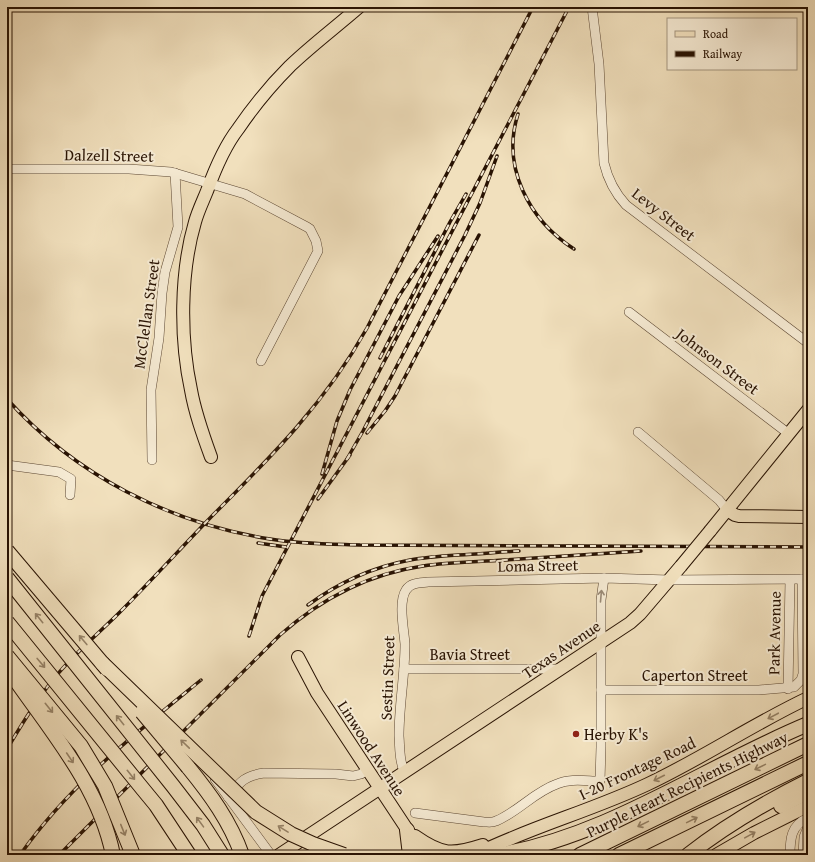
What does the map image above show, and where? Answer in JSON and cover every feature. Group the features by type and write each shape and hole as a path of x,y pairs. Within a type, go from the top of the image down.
{"highway":[{"path":"7,551 102,663 207,791 230,827 242,855"},
{"path":"7,578 173,786 203,825 222,855"},
{"path":"7,622 156,805 189,855"},
{"path":"7,656 81,746 105,786 133,855"},
{"path":"102,663 256,812 291,834 344,855"},
{"path":"7,669 89,788 103,819 113,855"},
{"path":"497,855 536,846 577,833 621,815 808,722"},
{"name":"Purple Heart Recipients Highway","path":"580,855 808,744"},
{"path":"620,855 808,764"},
{"path":"688,855 739,819 808,781"},
{"path":"691,855 750,821 808,792"},
{"path":"407,830 410,855"},
{"path":"528,855 561,842 577,833"}],"main road":[{"path":"211,457 200,425 191,390 183,320 187,259 195,223 223,153 237,129 274,83 290,66 359,7"},
{"name":"Texas Avenue","path":"279,855 636,618 670,580 808,410"},
{"path":"727,510 739,516 808,517"},
{"name":"Linwood Avenue","path":"298,657 317,693 424,855"},
{"name":"I-20 Frontage Road","path":"474,855 530,830 600,806 647,784 808,698"},
{"path":"716,855 754,833 808,806"},
{"path":"407,830 432,847 452,852 469,850 530,830"}],"street":[{"name":"Levy Street","path":"592,7 599,64 604,163 606,174 615,191 626,205 808,343"},
{"name":"Dalzell Street","path":"7,169 143,169 175,173 245,194 310,229 316,241 318,251 261,361"},
{"name":"McClellan Street","path":"152,460 151,390 160,332 162,293 165,272 178,227 175,173"},
{"name":"Johnson Street","path":"629,312 789,434"},
{"path":"638,432 719,500 727,510"},
{"path":"7,465 59,472 70,479 70,495"},
{"path":"415,813 484,822 495,822 550,786 570,781 600,781 600,642 601,596 604,578"},
{"name":"Loma Street","path":"408,587 414,584 428,582 604,578 670,580 805,579"},
{"name":"Park Avenue","path":"790,580 788,689 798,684 803,674 805,579"},
{"name":"Sestin Street","path":"404,772 400,761 399,741 405,644 403,601 404,593 408,587"},
{"name":"Bavia Street","path":"404,669 559,670"},
{"name":"Caperton Street","path":"601,690 788,689"},
{"path":"228,797 243,780 255,774 336,774 354,776 367,770"},
{"path":"211,774 271,855"},
{"path":"790,855 790,841 793,832 798,824 808,818"},
{"path":"803,855 804,837 808,827"}],"railway":[{"path":"7,749 36,703 63,668 132,600 277,450 334,380 367,328 533,7"},
{"path":"249,636 262,596 569,7"},
{"path":"518,114 514,134 513,153 516,172 523,190 532,208 544,223 558,237 574,249"},
{"path":"347,459 465,235 480,203 497,156"},
{"path":"380,358 466,194"},
{"path":"367,433 395,396 479,235"},
{"path":"322,474 337,421 350,390 399,296 438,236"},
{"path":"7,399 34,426 63,451 93,472 126,492 160,508 232,532 281,541 360,545 808,547"},
{"path":"318,499 350,455"},
{"path":"258,543 286,547"},
{"path":"308,605 319,597 356,577 396,563 434,557 519,551"},
{"path":"59,855 280,635 312,610 329,599 383,575 423,566 641,551"},
{"path":"20,855 60,806 104,761 201,680"}],"place":[{"name":"Herby K's","path":"576,734"}]}
